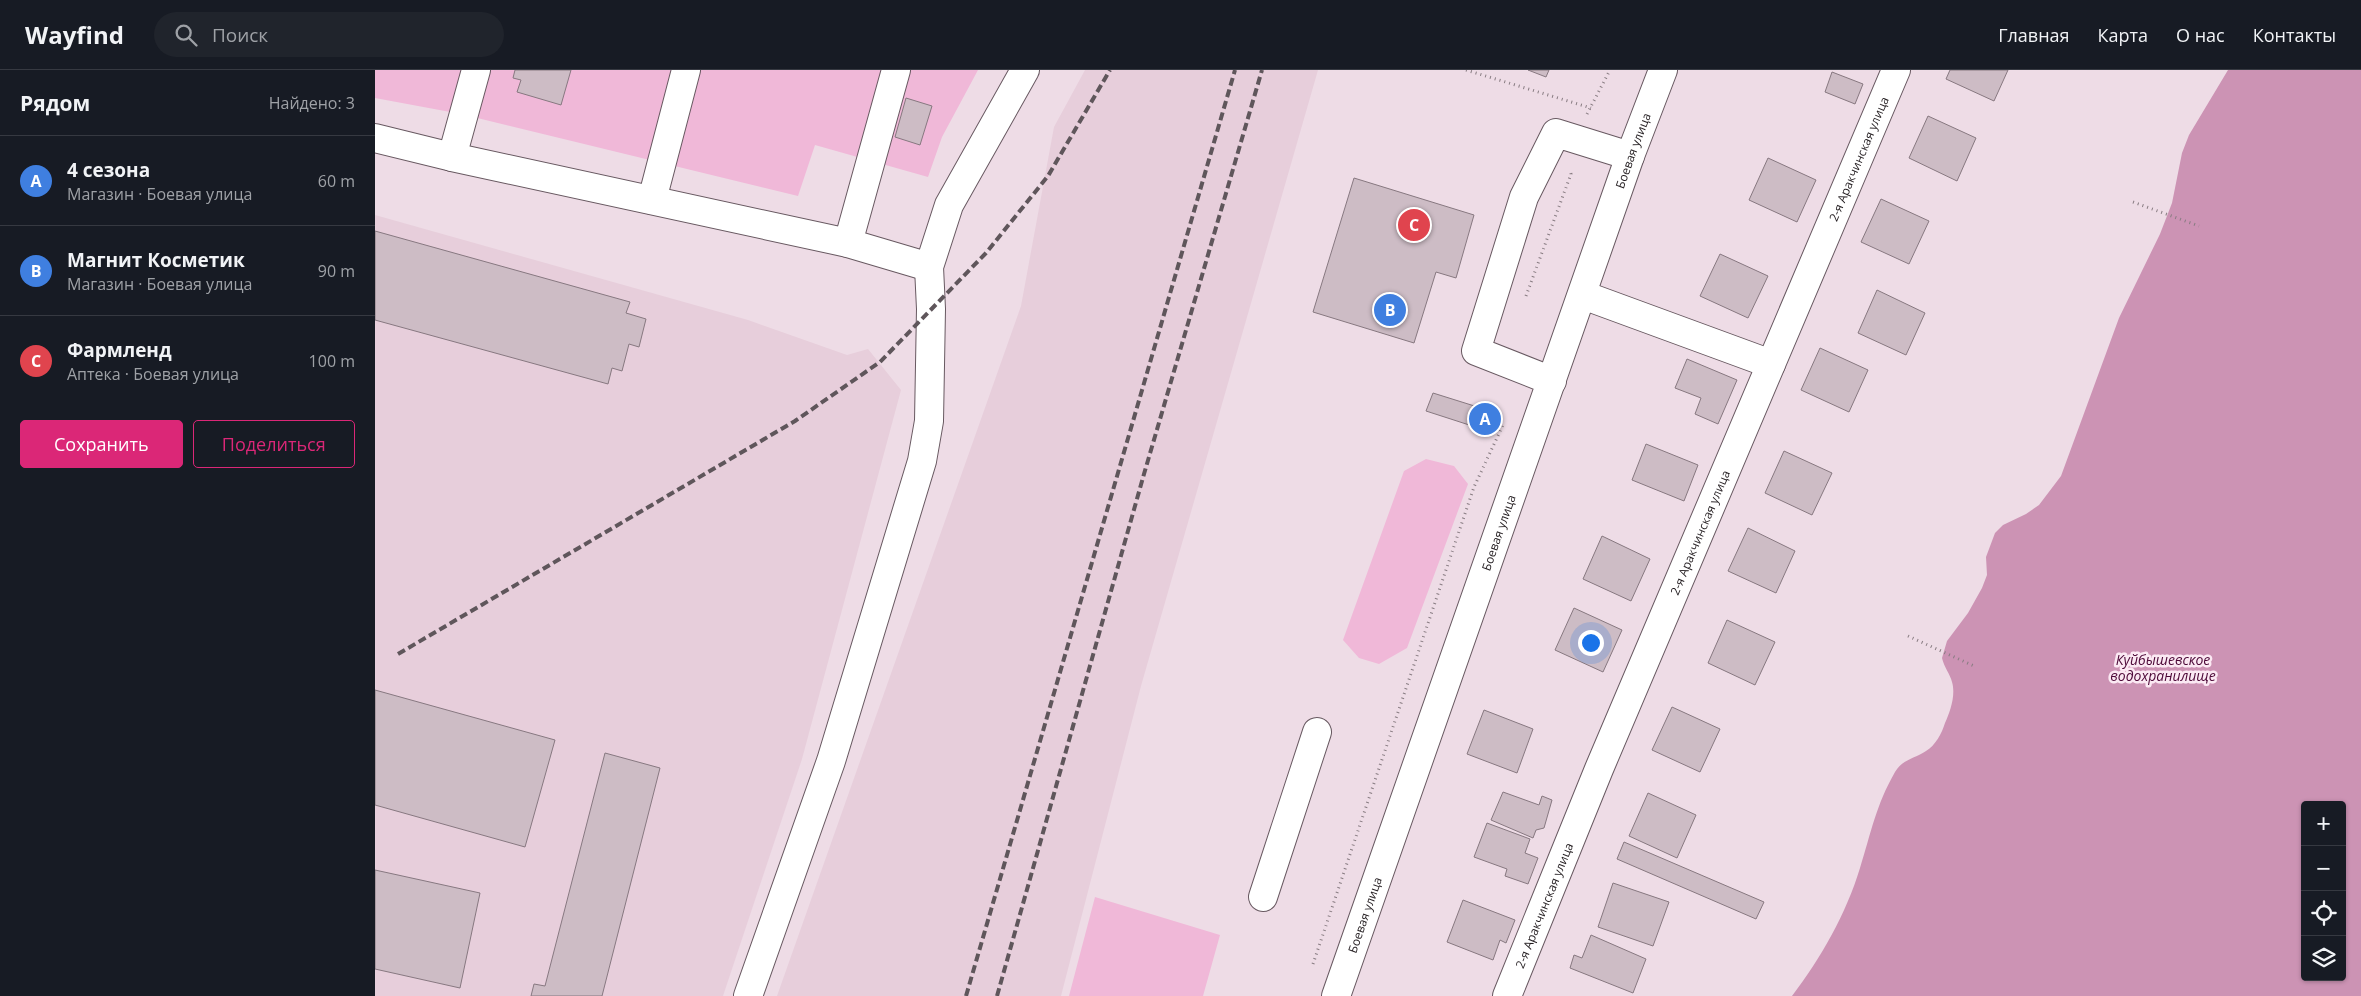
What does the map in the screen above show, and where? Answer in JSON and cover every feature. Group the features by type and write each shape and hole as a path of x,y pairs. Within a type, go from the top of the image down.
{"street":[{"path":"452,157 476,70"},
{"path":"652,200 686,70"},
{"path":"848,243 895,70"},
{"path":"748,996 831,761 921,461 929,422 931,309 929,267 949,205 1025,70"},
{"name":"Боевая улица","path":"1337,996 1630,156 1663,70"},
{"name":"2-я Аракчинская улица","path":"1507,996 1599,769 1896,70"},
{"path":"1552,381 1475,350 1524,198 1556,133 1630,156"},
{"path":"375,138 452,157 848,243 929,267"},
{"path":"1583,295 1771,364"},
{"path":"1263,897 1317,732"}],"path":[{"path":"1466,70 1591,108"},
{"path":"1524,301 1571,174 1568,155 1573,138 1610,70"},
{"path":"2133,202 2199,226"},
{"path":"1313,964 1475,487 1503,424"},
{"path":"1909,636 1974,666"}],"shaded area":[{"path":"375,70 978,70 942,137 928,177 815,145 798,196 461,114 375,98"},
{"path":"1085,70 1318,70 1141,686 1061,996 777,996 1021,306 1054,127"},
{"path":"375,215 748,320 847,355 868,349 901,390 802,759 723,996 375,996"},
{"path":"1426,459 1454,466 1468,484 1407,648 1379,664 1359,658 1343,640 1404,471"},
{"path":"1095,897 1220,935 1203,996 1069,996"}],"water":[{"name":"Куйбышевское водохранилище","path":"2228,70 2361,70 2361,996 1792,996 1823,951 1848,902 1878,808 1888,784 1898,768 1929,749 1942,731 1953,698 1953,687 1942,658 1947,641 1968,613 1982,588 1987,575 1986,557 1995,533 2003,525 2026,514 2039,505 2061,476 2119,318 2160,234 2172,203 2182,153 2189,135"}],"building":[{"path":"515,70 571,70 561,105 517,92 521,80 513,78"},
{"path":"1528,70 1549,70 1546,77"},
{"path":"1950,70 2008,70 1994,101 1946,79"},
{"path":"1832,72 1863,84 1855,104 1825,92"},
{"path":"906,98 932,106 920,145 895,137"},
{"path":"1928,116 1976,138 1957,181 1909,158"},
{"path":"1768,158 1816,180 1797,222 1749,200"},
{"path":"1354,178 1474,215 1456,278 1436,272 1414,343 1313,312"},
{"path":"1881,199 1929,221 1909,264 1861,242"},
{"path":"375,231 630,302 626,313 646,319 639,347 629,344 622,371 612,368 608,384 375,320"},
{"path":"1720,254 1768,276 1748,318 1700,296"},
{"path":"1877,290 1925,313 1906,355 1858,333"},
{"path":"1820,348 1868,370 1849,412 1801,390"},
{"path":"1687,359 1737,380 1718,424 1695,414 1701,398 1675,388"},
{"path":"1433,393 1500,414 1494,433 1426,411"},
{"path":"1646,444 1698,465 1684,501 1632,480"},
{"path":"1784,451 1832,473 1812,515 1765,493"},
{"path":"1748,528 1795,551 1776,593 1728,571"},
{"path":"1602,536 1650,559 1631,601 1583,579"},
{"path":"1574,608 1622,630 1603,672 1555,650"},
{"path":"1727,620 1775,642 1755,685 1708,663"},
{"path":"375,690 555,740 525,847 375,805"},
{"path":"1672,707 1720,729 1700,772 1652,750"},
{"path":"1484,710 1533,729 1517,773 1467,754"},
{"path":"605,753 660,768 602,996 531,996 534,984 545,986"},
{"path":"1503,792 1539,805 1542,796 1552,800 1544,828 1536,830 1533,838 1491,820"},
{"path":"1648,793 1696,815 1677,858 1629,836"},
{"path":"1487,823 1530,839 1525,853 1538,858 1528,884 1505,876 1507,869 1474,857"},
{"path":"1624,842 1764,902 1756,919 1617,859"},
{"path":"375,870 480,893 460,988 375,969"},
{"path":"1613,883 1669,902 1653,946 1598,927"},
{"path":"1463,900 1515,920 1506,943 1500,940 1493,960 1447,942"},
{"path":"1591,935 1646,959 1633,993 1570,968 1574,955 1582,958"}],"railway":[{"path":"398,654 795,421 880,362 986,253 1048,176 1110,70"},
{"path":"966,996 1235,70"},
{"path":"997,996 1144,474 1262,70"}],"place":[{"name":"Фармленд","path":"1414,225"},
{"name":"Магнит Косметик","path":"1390,310"},
{"name":"4 сезона","path":"1485,419"}]}
